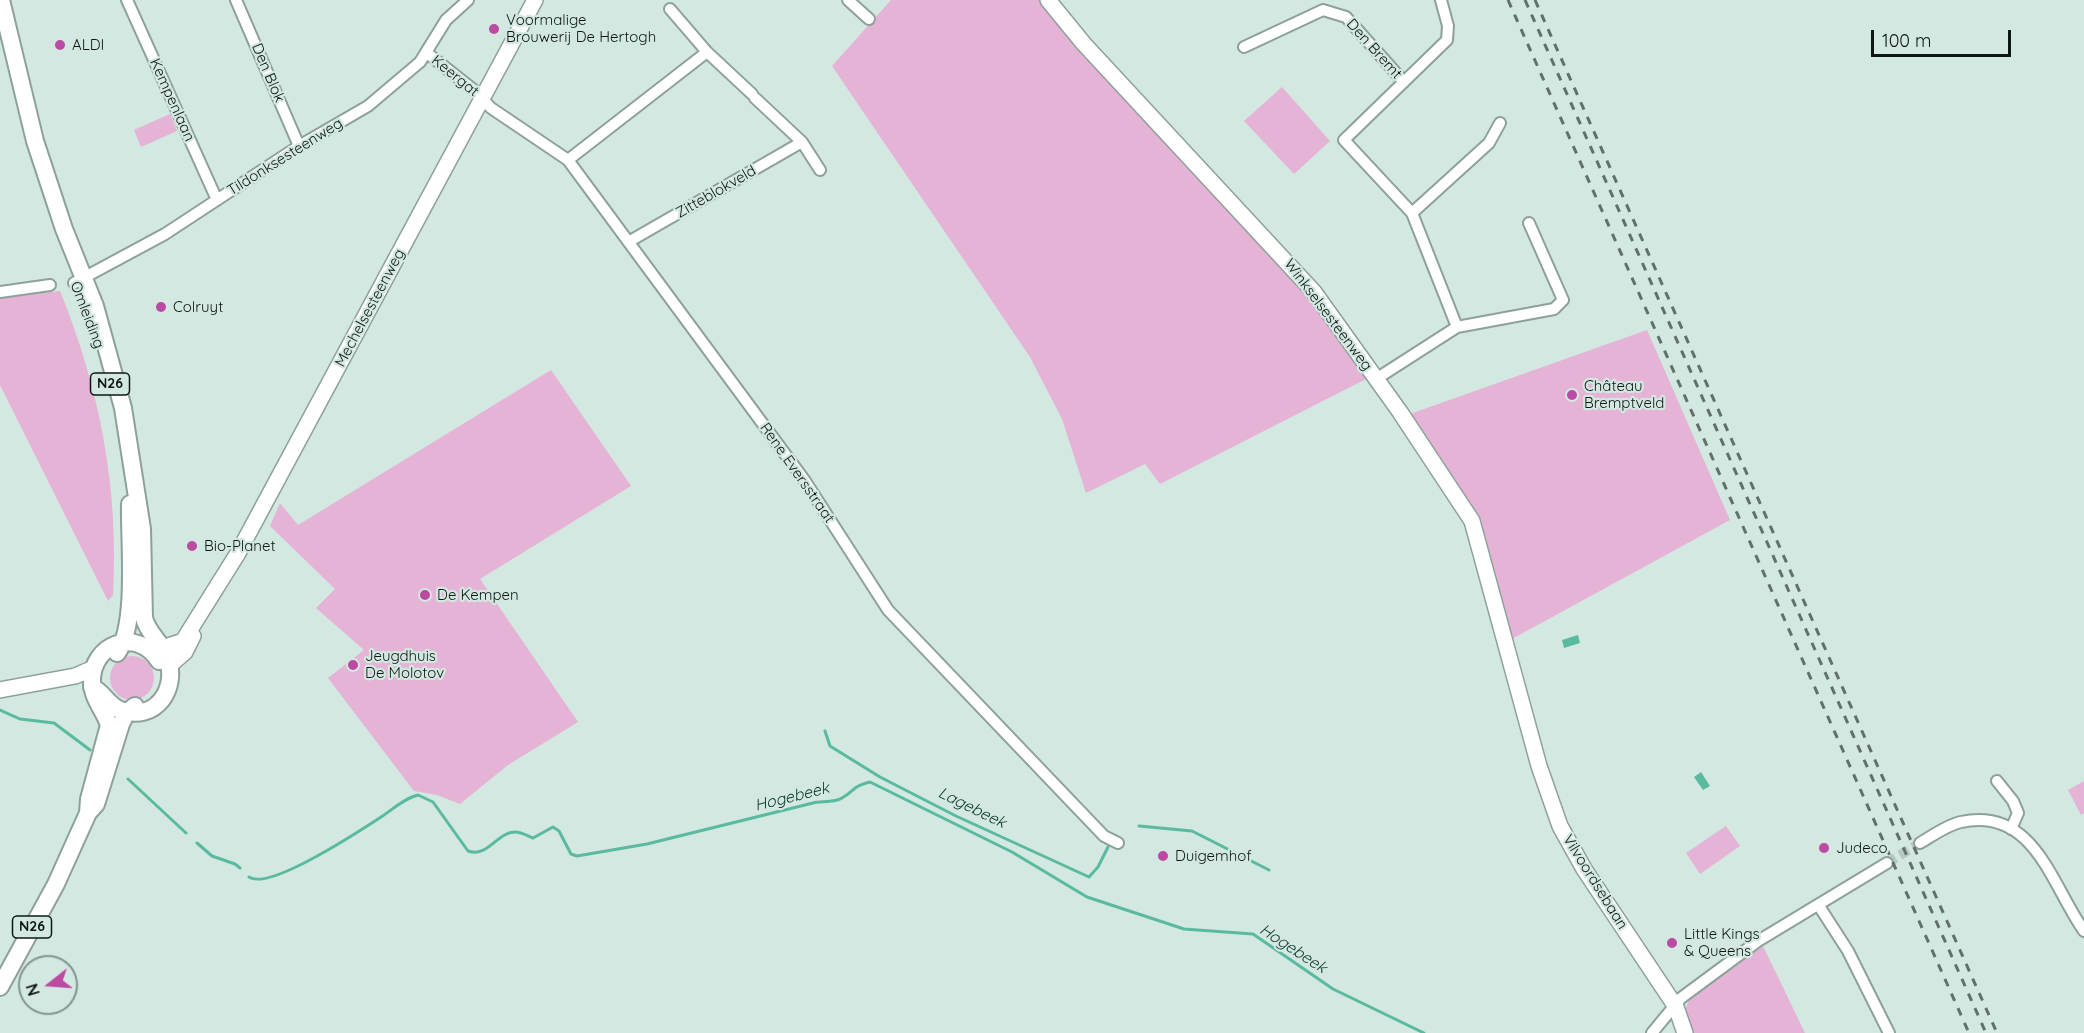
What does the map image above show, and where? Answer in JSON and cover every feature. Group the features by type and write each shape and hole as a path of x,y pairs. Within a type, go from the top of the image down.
{"main road":[{"name":"Omleiding","path":"1,0 35,141 106,366 128,468 130,576 128,618 116,648"},
{"name":"Omleiding","path":"0,30 19,110 79,279 110,354 129,434 142,529 143,579 139,623 141,637 155,648"},
{"path":"116,648 135,641 155,648"},
{"name":"N26","path":"94,668 116,648"},
{"name":"N26","path":"88,813 89,799 109,725 98,691 102,673 116,648"},
{"name":"N26","path":"56,884 73,866 102,801 126,727 134,718 166,696 171,684 170,665 155,648"},
{"name":"N26","path":"0,987 56,884 88,813 96,804 121,724 127,712 151,699 159,687 160,664 155,648"},
{"path":"94,668 98,691 116,708 127,712 146,711"}],"street":[{"name":"Kempenlaan","path":"127,0 217,200"},
{"name":"Den Blok","path":"237,0 299,146"},
{"name":"Tildonksesteenweg","path":"79,279 142,247 299,146 368,106 427,54 453,5 468,0"},
{"name":"Mechelsesteenweg","path":"170,665 185,652 202,614 243,544 536,0"},
{"path":"848,0 869,19"},
{"name":"Winkselsesteenweg","path":"1048,0 1084,44 1314,292 1376,379 1472,521 1508,651"},
{"name":"Den Bremt","path":"1441,0 1448,26 1447,40 1344,140 1412,213 1457,327"},
{"path":"670,9 707,52 802,142 820,170"},
{"name":"Den Bremt","path":"1244,47 1323,10 1346,17 1404,82"},
{"path":"568,160 707,52"},
{"name":"Keergat","path":"427,54 482,99"},
{"name":"Rene Eversstraat","path":"482,99 491,108 568,160 805,481 888,610 1104,836 1118,843"},
{"path":"1412,213 1489,143 1500,123"},
{"name":"Zitteblokveld","path":"630,241 802,142"},
{"path":"1376,379 1457,327 1554,309 1563,300 1529,223"},
{"path":"0,292 50,285"},
{"name":"Mechelsesteenweg","path":"155,648 180,643 202,614"},
{"name":"Vilvoordsebaan","path":"1508,651 1539,766 1560,826 1584,869 1676,1006 1685,1033"},
{"path":"0,690 75,676 94,668"},
{"path":"26,686 42,688 77,684 98,691"},
{"path":"1997,781 2018,813 2011,828"},
{"path":"1920,843 1958,822 1987,820 2011,828 2037,850 2068,908 2084,931"},
{"path":"1652,1033 1682,998 1758,941 1820,906 1887,863"},
{"path":"1820,906 1848,951 1889,1033"}],"shaded area":[{"path":"891,0 1040,0 1062,28 1292,276 1366,379 1160,484 1145,464 1086,493 1062,419 1030,357 832,66"},
{"path":"1282,87 1330,141 1294,174 1244,121"},
{"path":"170,114 177,131 141,147 134,130"},
{"path":"60,291 86,365 104,440 113,516 114,555 113,595 108,601 0,385 0,298"},
{"path":"1647,330 1730,520 1512,639 1478,518 1410,414"},
{"path":"551,370 631,486 480,579 578,722 508,765 460,804 437,795 414,791 328,678 364,650 316,608 335,589 270,526 280,503 298,525"},
{"path":"1578,635 1580,643 1564,648 1562,640"},
{"path":"132,656 147,663 154,678 147,693 132,700 117,693 110,678 117,663"},
{"path":"1701,772 1710,786 1703,790 1694,777"},
{"path":"2084,781 2084,813 2081,815 2068,790"},
{"path":"1726,826 1740,846 1700,874 1686,853"},
{"path":"1763,946 1805,1033 1689,1033 1683,1016 1689,1000"}],"waterway":[{"path":"0,710 20,719 54,723 90,750"},
{"name":"Lagebeek","path":"825,731 830,746 880,777 956,816 1089,877 1098,867 1108,847"},
{"path":"128,779 186,833"},
{"name":"Hogebeek","path":"249,877 259,879 274,876 293,868 333,847 403,802 418,795 433,802 468,851 481,851 509,833 522,833 533,838 553,827 559,831 571,854 577,856 647,844 813,803 836,801 856,787 870,782 1012,852 1087,897 1184,929 1253,934 1333,989 1424,1033"},
{"name":"Lagebeek","path":"1139,826 1192,831 1269,870"},
{"name":"Hogebeek","path":"197,843 212,856 240,868"}],"tunnel":[{"path":"1887,863 1920,843"}],"railway":[{"path":"1508,0 1969,1033"},
{"path":"1525,0 1986,1033"},
{"path":"1535,0 1997,1033"}],"place":[{"name":"Voormalige Brouwerij De Hertogh","path":"494,29"},
{"name":"ALDI","path":"60,45"},
{"name":"Colruyt","path":"161,307"},
{"name":"Château Bremptveld","path":"1572,395"},
{"name":"Bio-Planet","path":"192,546"},
{"name":"De Kempen","path":"425,595"},
{"name":"Jeugdhuis De Molotov","path":"353,665"},
{"name":"Judeco","path":"1824,848"},
{"name":"Duigemhof","path":"1163,856"},
{"name":"Little Kings & Queens","path":"1672,943"}]}
